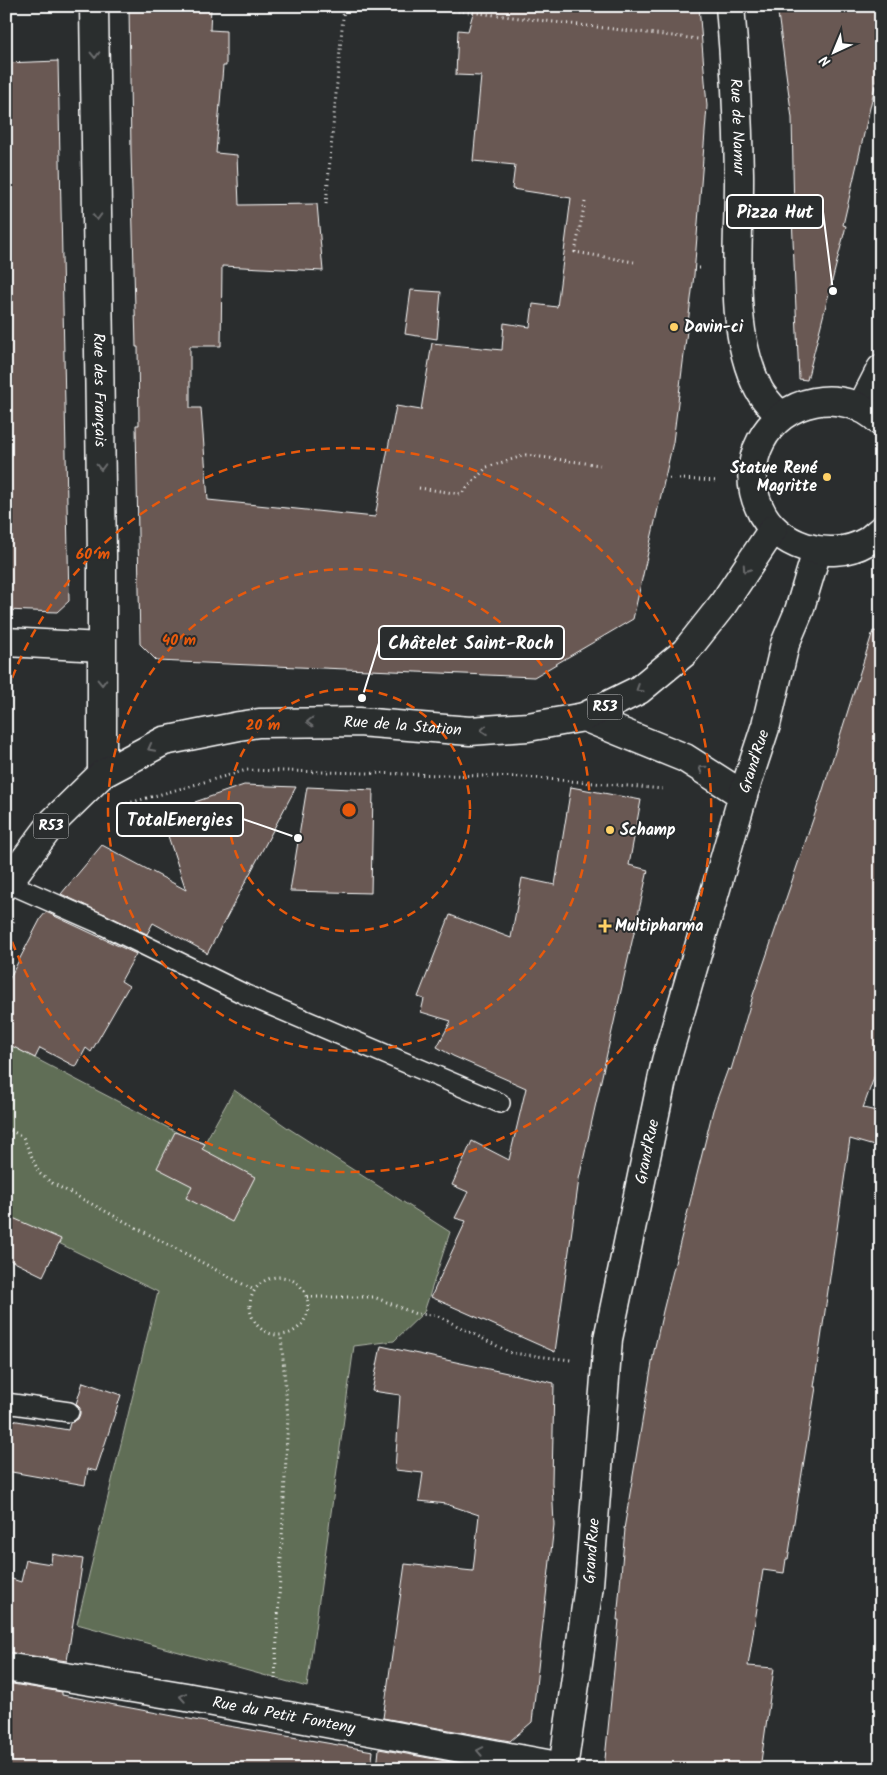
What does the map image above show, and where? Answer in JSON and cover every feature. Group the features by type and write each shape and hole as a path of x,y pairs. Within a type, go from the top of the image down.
{"main road":[{"name":"Rue des Français","path":"94,6 102,556 102,774"},
{"name":"Rue de Namur","path":"730,6 739,173 738,270 740,321 747,362 759,391 780,416"},
{"path":"876,538 842,551 817,552 794,543 773,528 759,508 753,483 754,458 764,435 780,416 802,404 827,399 851,403 871,415 881,369"},
{"name":"Rue de la Station","path":"14,887 54,821 102,774 164,742 259,723 359,722 470,731 528,727 584,717 639,690 686,652 723,604 773,528"},
{"name":"Grand'Rue","path":"563,1768 589,1585 608,1339 666,1061 743,795 766,725 785,644 799,611 817,552"},
{"path":"6,642 101,646"},
{"path":"584,717 685,758 743,795"},
{"name":"Rue du Petit Fonteny","path":"6,1667 273,1713 563,1768"}],"lane":[{"path":"14,887 99,924 244,994 500,1103"},
{"path":"6,1403 69,1412"}],"path":[{"path":"326,204 344,6"},
{"path":"368,6 461,11 733,43"},
{"path":"585,202 575,252 634,262"},
{"path":"419,488 461,494 487,467 526,455 600,465"},
{"path":"664,478 753,483"},
{"path":"122,805 247,770 524,777 663,788"},
{"path":"6,935 14,887"},
{"path":"6,1128 23,1137 39,1173 52,1183 254,1290"},
{"path":"276,1277 289,1278 300,1286 307,1298 308,1311 304,1323 294,1332 281,1336 268,1334 258,1326 251,1315 250,1303 254,1290 264,1281 276,1277"},
{"path":"307,1298 374,1297 416,1314 436,1315 511,1353 606,1364"},
{"path":"273,1713 288,1417 281,1336"}],"green space":[{"path":"6,1043 203,1146 234,1090 288,1128 450,1232 424,1312 394,1341 354,1346 307,1687 77,1624 158,1292 6,1217"}],"building":[{"path":"129,6 211,6 210,30 226,31 226,66 223,66 216,153 237,155 239,205 317,204 323,271 222,266 221,346 190,346 190,408 201,408 208,500 375,517 396,406 421,410 432,343 502,350 504,323 530,327 533,304 557,307 571,198 512,189 515,165 473,161 481,76 456,75 458,30 468,31 475,6 699,6 707,106 694,275 673,442 633,619 534,677 157,661 140,644 136,425 139,425 138,347 136,347"},
{"path":"777,6 881,6 881,60 843,225 846,226 807,380 799,379 792,216 794,217 792,118"},
{"path":"58,61 69,601 57,612 6,610 6,63"},
{"path":"411,290 441,292 437,339 405,334"},
{"path":"873,631 881,632 881,1058 863,1108 881,1112 881,1115 874,1146 850,1139 814,1387 816,1387 788,1559 786,1559 784,1573 763,1570 748,1666 774,1668 760,1769 604,1769 619,1620 617,1620 624,1529 654,1351 663,1311 713,1110 728,1069 731,1070 753,995 821,796"},
{"path":"244,785 296,787 207,954 153,923 147,934 61,894 102,845 186,890 163,821 198,809 195,802"},
{"path":"307,787 373,790 371,893 290,891"},
{"path":"571,787 641,800 629,865 648,870 579,1179 555,1352 431,1297 466,1221 455,1218 468,1192 452,1185 472,1141 509,1160 526,1088 437,1047 451,1021 421,1012 424,999 418,997 450,915 511,938 522,878 555,885"},
{"path":"46,912 136,954 121,981 129,986 91,1052 86,1048 76,1067 40,1048 35,1058 6,1043 6,985 41,918"},
{"path":"175,1132 205,1144 202,1149 255,1177 232,1222 186,1198 192,1186 157,1168"},
{"path":"6,1215 61,1239 43,1276 6,1258"},
{"path":"381,1346 554,1383 552,1482 554,1525 532,1722 510,1741 383,1718 405,1564 473,1571 479,1515 446,1504 419,1501 423,1473 395,1470 400,1395 372,1391"},
{"path":"83,1382 121,1395 96,1471 88,1469 85,1485 6,1471 6,1419 68,1430 70,1423 78,1419 80,1414 80,1408 76,1404"},
{"path":"52,1554 83,1559 67,1661 6,1652 6,1577 21,1582 26,1560 51,1564"},
{"path":"6,1683 62,1692 62,1695 205,1722 373,1751 371,1769 6,1769"},
{"path":"379,1749 479,1767 478,1769 377,1769"}],"place":[{"name":"Pizza Hut","path":"833,291"},
{"name":"Davin-ci","path":"674,327"},
{"name":"Statue René Magritte","path":"827,477"},
{"name":"Châtelet Saint-Roch","path":"362,698"},
{"name":"Schamp","path":"610,830"},
{"name":"TotalEnergies","path":"298,838"},
{"name":"Multipharma","path":"605,926"}]}
